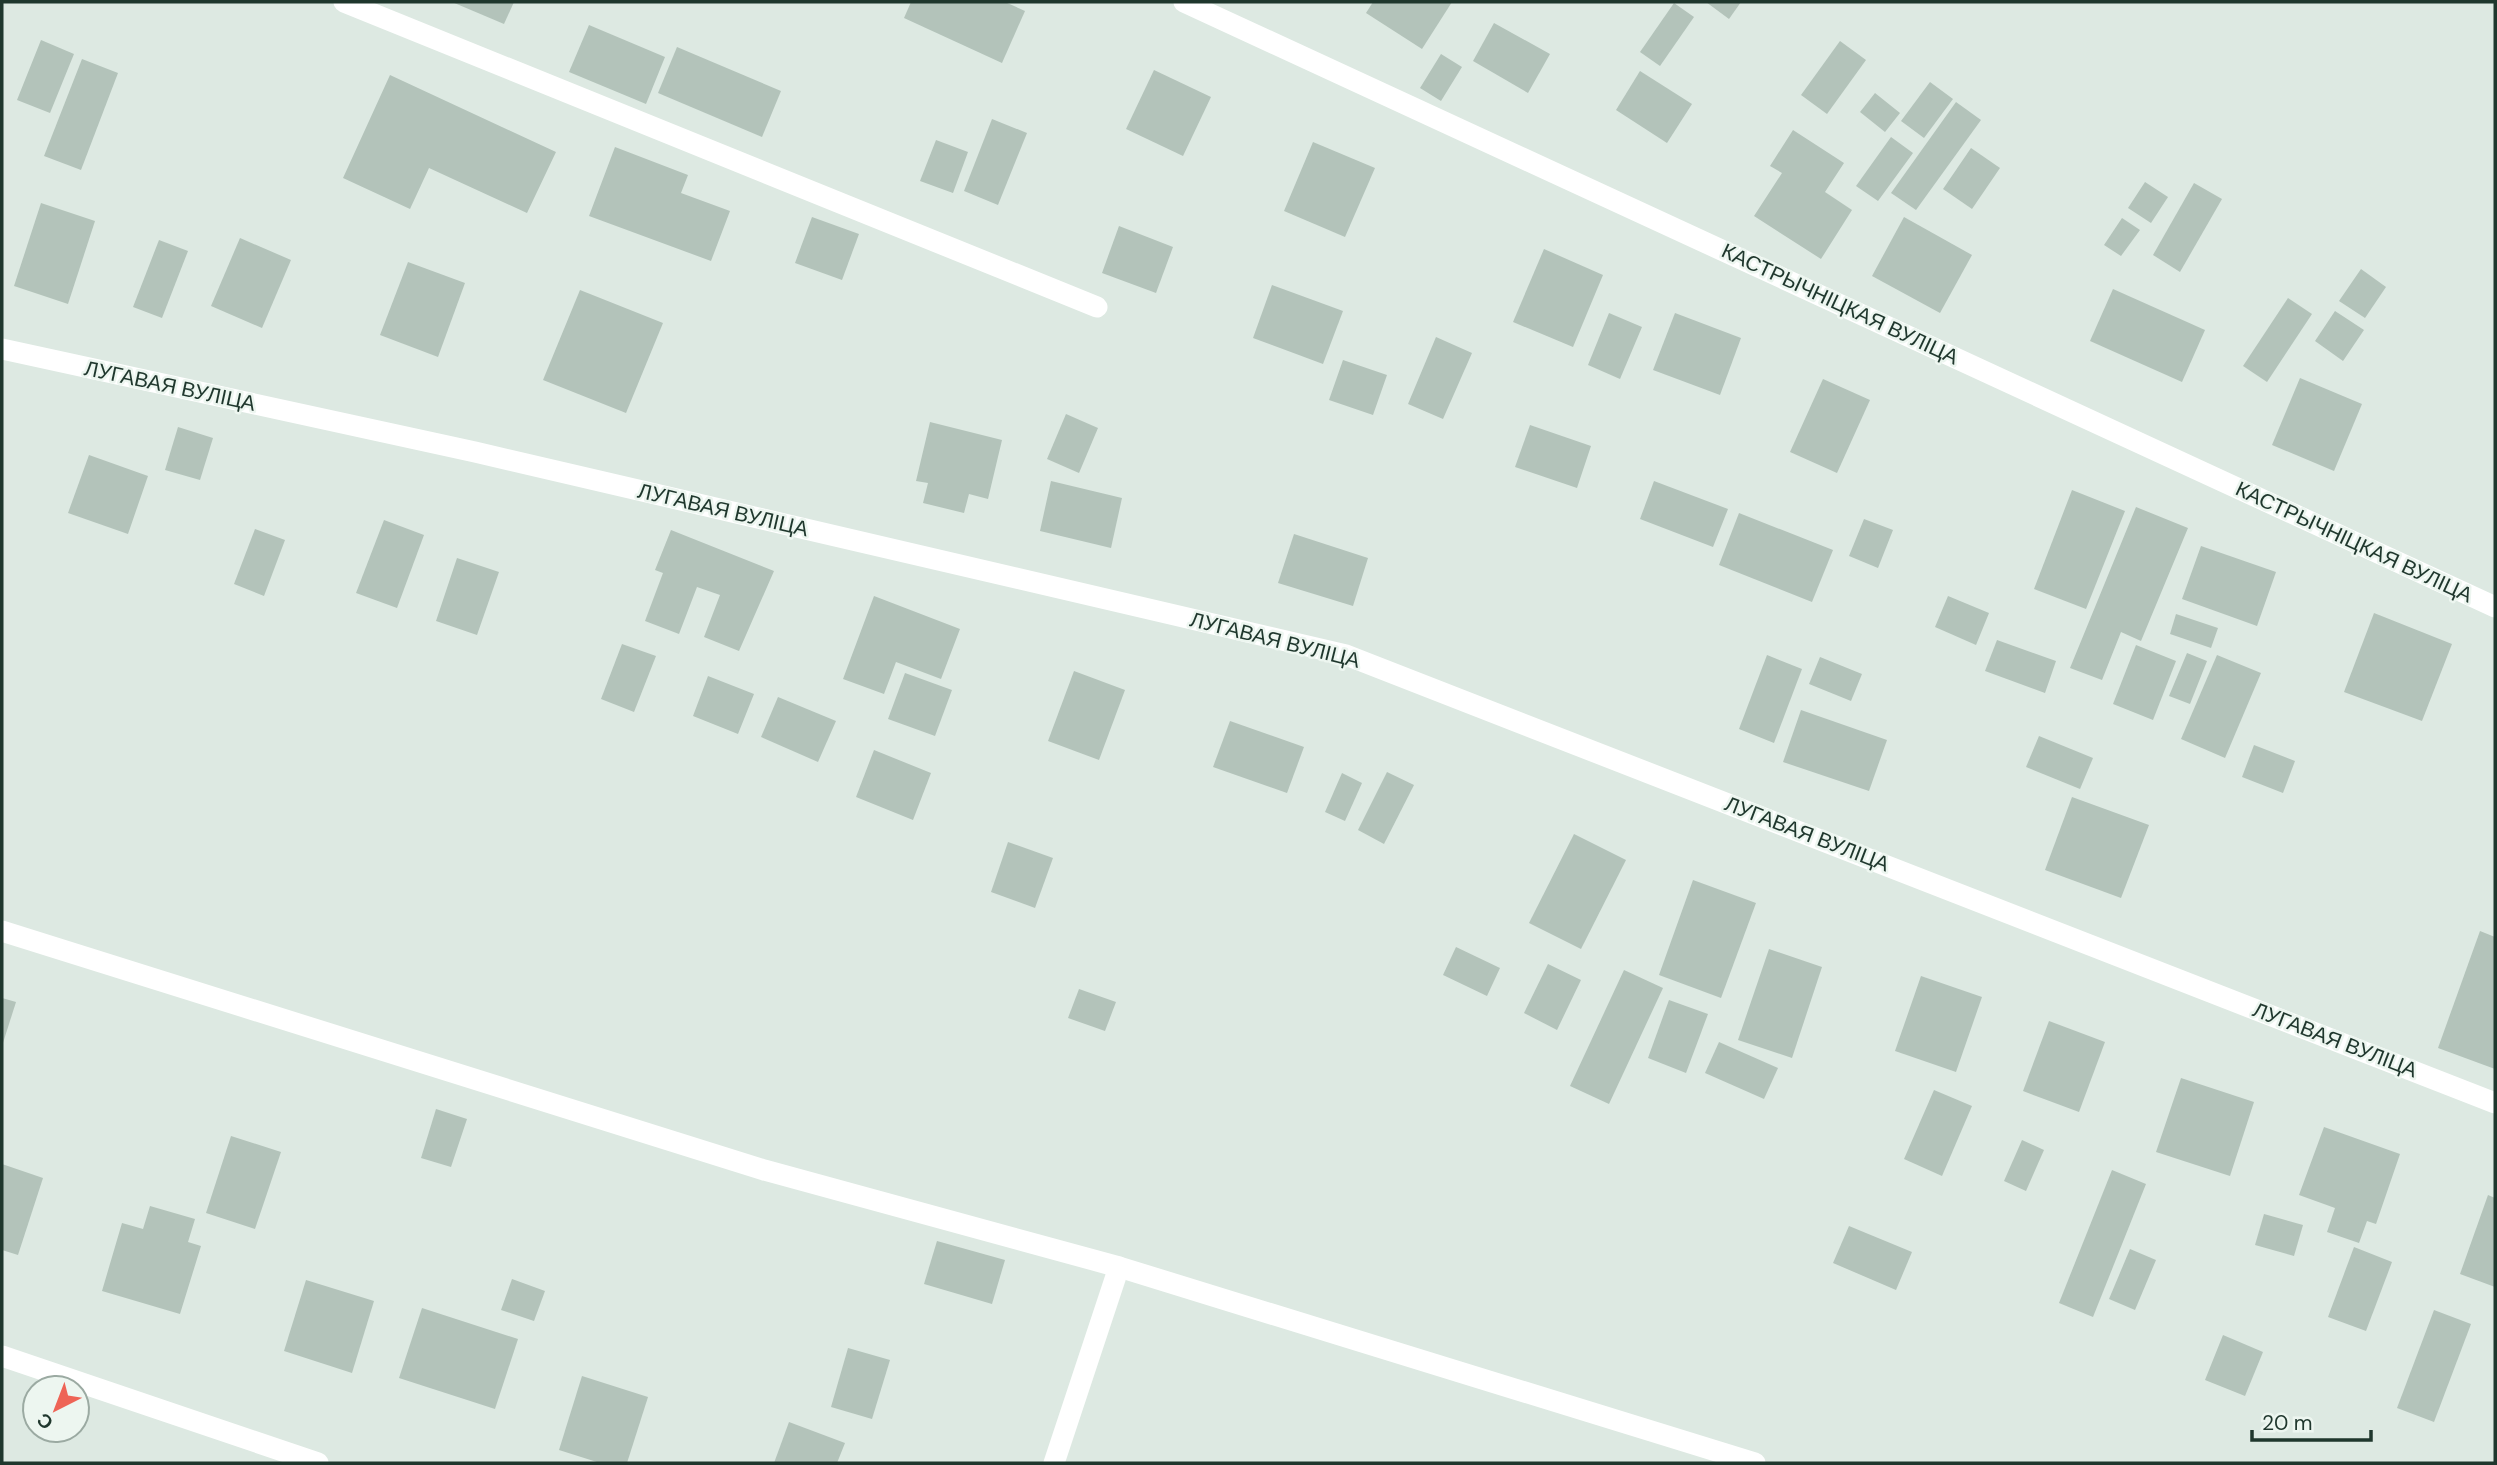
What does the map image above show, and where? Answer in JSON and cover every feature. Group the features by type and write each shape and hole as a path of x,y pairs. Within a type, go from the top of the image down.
{"street":[{"path":"344,2 1097,307"},
{"name":"КАСТРЫЧНІЦКАЯ ВУЛІЦА","path":"1184,2 2495,607"},
{"name":"ЛУГАВАЯ ВУЛІЦА","path":"2,349 475,452 1346,655 2495,1103"},
{"path":"2,931 764,1170 1119,1267 1755,1463"},
{"path":"1054,1463 1119,1267"},
{"path":"2,1356 318,1463"}],"building":[{"path":"452,2 514,2 504,24"},
{"path":"911,2 1005,2 1025,11 1002,63 904,18"},
{"path":"1373,2 1452,2 1422,49 1366,13"},
{"path":"1706,2 1741,2 1729,19"},
{"path":"1674,3 1694,17 1660,66 1640,52"},
{"path":"1494,23 1550,54 1528,93 1473,61"},
{"path":"589,25 665,57 646,104 569,72"},
{"path":"41,40 74,54 50,113 17,100"},
{"path":"1840,41 1866,60 1827,114 1801,95"},
{"path":"677,47 781,91 762,137 658,93"},
{"path":"1441,54 1462,67 1441,101 1420,88"},
{"path":"82,59 118,73 81,170 44,156"},
{"path":"1154,70 1211,97 1183,156 1126,129"},
{"path":"1640,71 1692,104 1667,143 1616,110"},
{"path":"390,75 556,152 527,213 429,168 410,209 343,178"},
{"path":"1930,82 1953,99 1924,138 1901,121"},
{"path":"1875,93 1900,113 1885,132 1860,112"},
{"path":"1956,102 1981,120 1916,210 1891,193"},
{"path":"992,119 1027,133 998,205 964,191"},
{"path":"1793,130 1844,163 1825,192 1852,210 1821,259 1754,216 1782,173 1770,166"},
{"path":"1891,137 1913,153 1878,201 1856,186"},
{"path":"936,140 968,152 953,193 920,181"},
{"path":"1313,142 1375,168 1345,237 1284,211"},
{"path":"615,147 688,175 681,193 730,211 711,261 589,216"},
{"path":"1971,148 2000,168 1972,209 1943,189"},
{"path":"2145,182 2168,197 2151,223 2128,208"},
{"path":"2194,183 2222,199 2180,272 2153,255"},
{"path":"41,203 95,221 68,304 14,286"},
{"path":"812,217 859,234 842,280 795,263"},
{"path":"1904,217 1972,255 1940,313 1872,276"},
{"path":"2122,218 2140,230 2121,256 2104,245"},
{"path":"1119,226 1173,247 1156,293 1102,273"},
{"path":"240,238 291,260 262,328 211,306"},
{"path":"159,240 188,251 162,318 133,307"},
{"path":"1544,249 1603,275 1573,347 1513,322"},
{"path":"408,262 465,283 438,357 380,335"},
{"path":"2361,269 2386,287 2365,318 2339,301"},
{"path":"1272,285 1343,311 1323,364 1253,338"},
{"path":"2113,289 2205,330 2182,382 2090,341"},
{"path":"580,290 663,323 626,413 543,380"},
{"path":"2288,298 2312,314 2267,382 2243,366"},
{"path":"2335,311 2364,330 2343,361 2315,341"},
{"path":"1609,313 1642,327 1620,379 1588,365"},
{"path":"1675,313 1741,338 1720,395 1653,370"},
{"path":"1436,337 1472,353 1443,419 1408,404"},
{"path":"1343,360 1387,375 1373,415 1329,400"},
{"path":"2300,378 2362,404 2334,471 2272,445"},
{"path":"1823,379 1870,400 1837,473 1790,452"},
{"path":"1066,414 1098,428 1079,473 1047,459"},
{"path":"930,422 1002,440 988,499 969,494 964,513 923,503 928,483 916,481"},
{"path":"1530,425 1591,446 1577,488 1515,467"},
{"path":"178,427 213,438 200,480 165,470"},
{"path":"89,455 148,476 128,534 68,513"},
{"path":"1051,481 1122,498 1111,548 1040,531"},
{"path":"1654,481 1728,509 1713,547 1640,519"},
{"path":"2072,490 2125,511 2086,609 2034,589"},
{"path":"2136,507 2188,528 2141,641 2121,632 2102,680 2070,668"},
{"path":"1739,513 1833,550 1812,602 1719,565"},
{"path":"1864,519 1893,530 1878,568 1849,556"},
{"path":"384,520 424,535 397,608 356,593"},
{"path":"255,529 285,540 264,596 234,584"},
{"path":"671,530 774,571 739,651 704,637 720,595 697,587 679,634 645,621 663,573 655,570"},
{"path":"1294,534 1368,558 1353,606 1278,583"},
{"path":"2201,546 2276,572 2257,626 2182,599"},
{"path":"457,558 499,572 477,635 436,621"},
{"path":"874,596 960,629 941,679 896,662 884,694 843,679"},
{"path":"1948,596 1989,613 1976,645 1935,627"},
{"path":"2374,613 2452,644 2422,721 2344,692"},
{"path":"2176,614 2218,628 2211,648 2170,634"},
{"path":"1997,640 2056,661 2045,693 1985,671"},
{"path":"622,644 656,656 634,712 601,699"},
{"path":"2136,645 2176,661 2153,720 2113,704"},
{"path":"2187,653 2207,661 2190,704 2169,696"},
{"path":"1767,655 1802,669 1774,743 1739,729"},
{"path":"2217,655 2261,673 2225,758 2181,739"},
{"path":"1820,657 1862,674 1851,701 1809,684"},
{"path":"1074,671 1125,690 1099,760 1048,741"},
{"path":"905,673 952,690 935,736 888,719"},
{"path":"708,676 754,694 738,734 693,716"},
{"path":"778,697 836,721 818,762 761,737"},
{"path":"1801,710 1887,740 1869,791 1783,762"},
{"path":"1230,721 1304,747 1287,793 1213,767"},
{"path":"2039,736 2093,758 2080,789 2026,767"},
{"path":"2254,745 2295,761 2283,793 2242,777"},
{"path":"874,750 931,773 913,820 856,797"},
{"path":"1387,772 1414,785 1384,844 1358,830"},
{"path":"1342,773 1362,783 1345,821 1325,812"},
{"path":"2072,797 2149,825 2121,898 2045,870"},
{"path":"1574,834 1626,860 1581,949 1529,923"},
{"path":"1008,842 1053,858 1035,908 991,892"},
{"path":"1693,880 1756,903 1721,998 1659,975"},
{"path":"2480,931 2495,937 2495,1069 2438,1048"},
{"path":"1456,947 1500,968 1487,996 1443,975"},
{"path":"1769,949 1822,967 1792,1058 1738,1040"},
{"path":"1548,964 1581,980 1557,1030 1524,1013"},
{"path":"1624,970 1663,988 1609,1104 1570,1086"},
{"path":"1921,976 1982,997 1956,1072 1895,1051"},
{"path":"1079,989 1116,1002 1105,1031 1068,1018"},
{"path":"2,998 16,1002 2,1046"},
{"path":"1669,1000 1708,1014 1686,1073 1648,1058"},
{"path":"2049,1021 2105,1042 2079,1112 2023,1091"},
{"path":"1719,1042 1778,1068 1764,1099 1705,1073"},
{"path":"2181,1078 2254,1102 2230,1176 2156,1152"},
{"path":"1934,1090 1972,1106 1942,1176 1904,1159"},
{"path":"436,1109 467,1119 451,1167 421,1158"},
{"path":"2324,1127 2400,1154 2376,1224 2367,1221 2359,1243 2327,1232 2335,1208 2299,1195"},
{"path":"231,1136 281,1152 255,1229 206,1213"},
{"path":"2022,1140 2044,1150 2026,1191 2004,1181"},
{"path":"2,1164 43,1178 18,1255 2,1250"},
{"path":"2112,1170 2146,1184 2093,1317 2059,1303"},
{"path":"2488,1195 2495,1198 2495,1287 2460,1274"},
{"path":"150,1206 195,1219 188,1242 201,1246 180,1314 102,1291 122,1223 143,1229"},
{"path":"2264,1214 2303,1225 2294,1256 2255,1245"},
{"path":"1849,1226 1912,1252 1896,1290 1833,1263"},
{"path":"937,1241 1005,1260 992,1304 924,1284"},
{"path":"2354,1247 2392,1262 2366,1331 2328,1317"},
{"path":"2130,1249 2156,1260 2135,1310 2109,1299"},
{"path":"512,1279 545,1291 534,1321 501,1310"},
{"path":"306,1280 374,1301 352,1373 284,1351"},
{"path":"422,1308 518,1339 495,1409 399,1378"},
{"path":"2434,1310 2471,1324 2434,1422 2397,1408"},
{"path":"2223,1335 2263,1352 2245,1396 2205,1380"},
{"path":"848,1348 890,1360 872,1419 831,1407"},
{"path":"582,1376 648,1397 627,1463 600,1463 559,1450"},
{"path":"789,1422 845,1443 837,1463 774,1463"}]}
